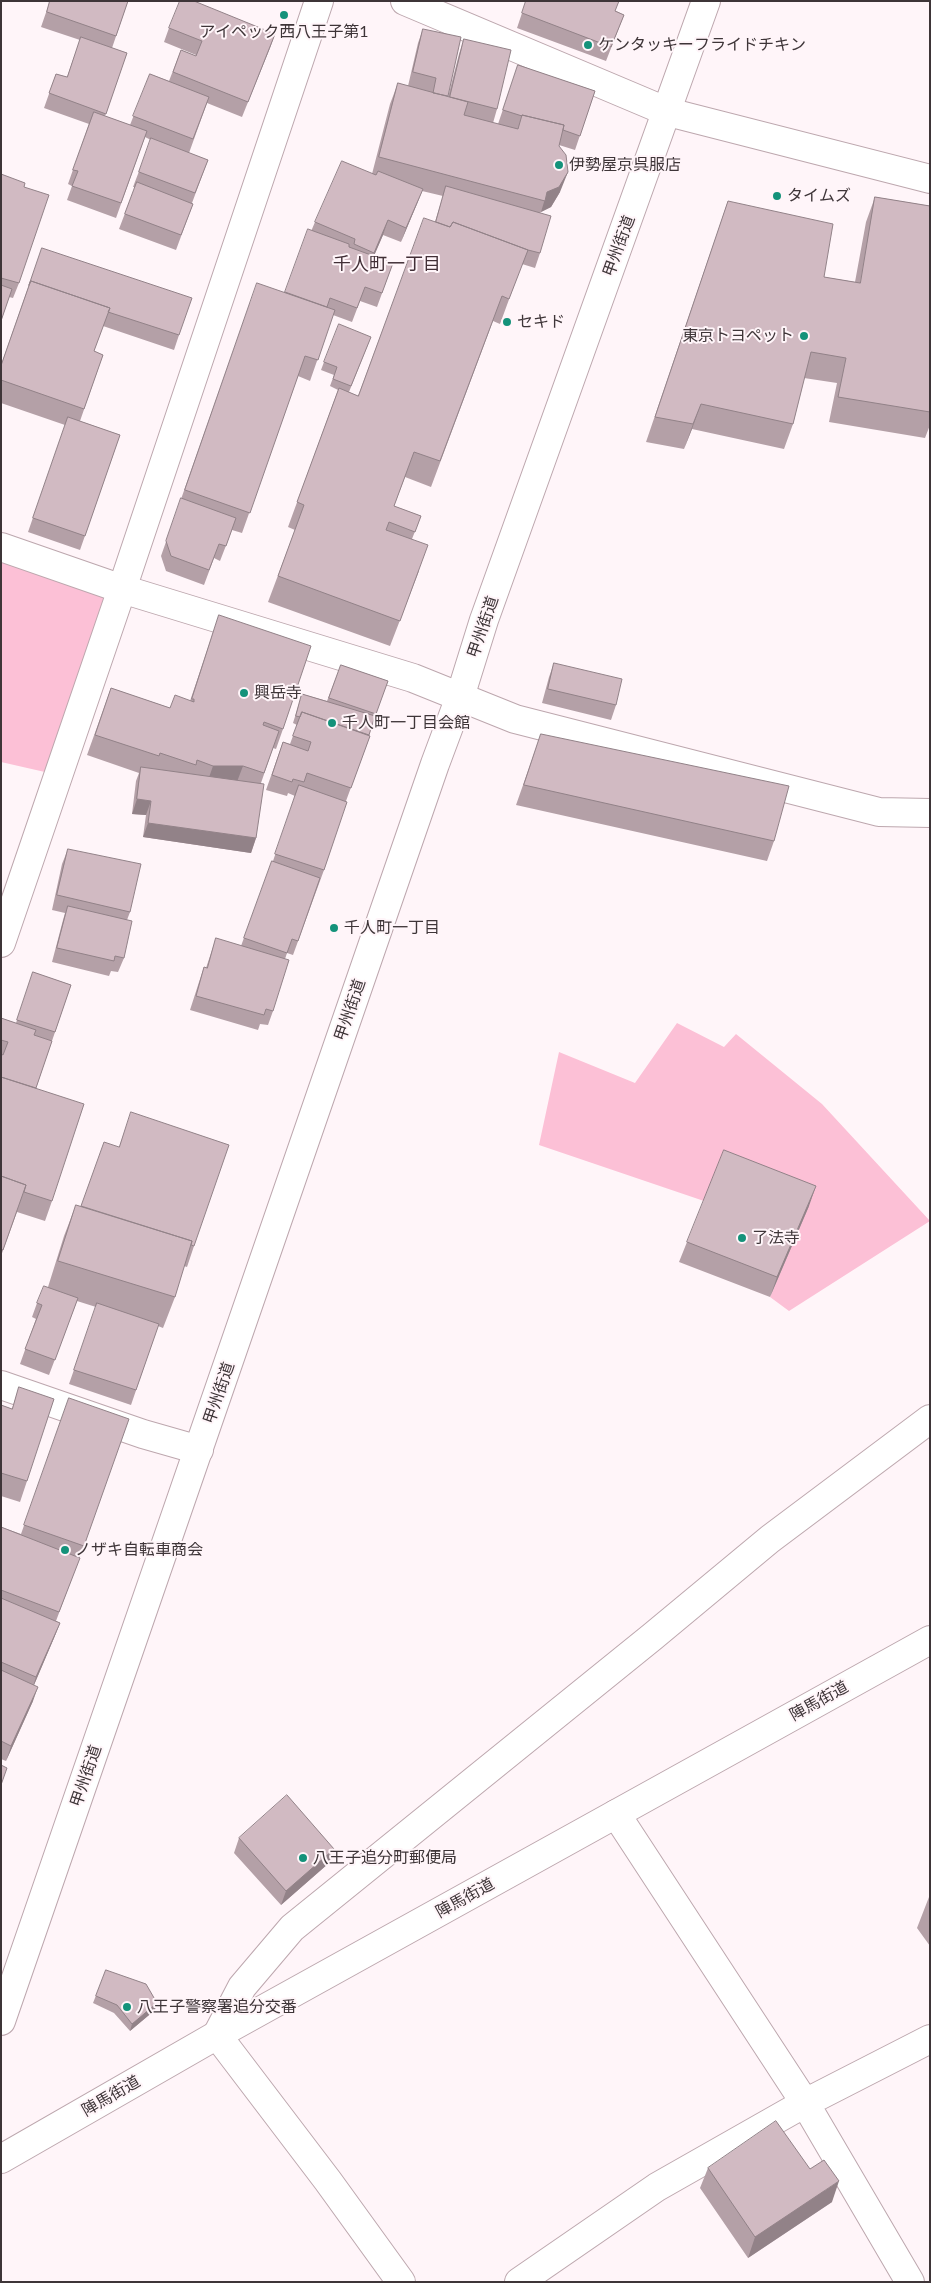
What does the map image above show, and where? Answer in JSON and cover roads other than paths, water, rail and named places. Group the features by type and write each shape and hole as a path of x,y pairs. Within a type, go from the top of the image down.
{"main road":[{"path":"1,943 122,590 319,1"},
{"path":"404,1 668,112 930,179"},
{"name":"甲州街道","path":"1,2021 435,764 460,697 484,620 668,112 706,1"},
{"path":"1,547 122,590 414,678 515,719 879,812 930,813"},
{"path":"1,1385 143,1434 199,1450"},
{"path":"401,2282 328,2181 217,2035 242,1987 292,1928 645,1643 770,1539 930,1419"},
{"name":"陣馬街道","path":"1,2159 217,2035 930,1640"},
{"path":"616,1814 805,2103 910,2282"},
{"path":"519,2282 658,2187 805,2103 930,2039"}],"place":[{"name":"アイペック西八王子第1","path":"284,15"},
{"name":"ケンタッキーフライドチキン","path":"588,45"},
{"name":"伊勢屋京呉服店","path":"559,165"},
{"name":"タイムズ","path":"777,196"},
{"name":"セキド","path":"507,322"},
{"name":"東京トヨペット","path":"804,336"},
{"name":"興岳寺","path":"244,693"},
{"name":"千人町一丁目会館","path":"332,723"},
{"name":"千人町一丁目","path":"334,928"},
{"name":"了法寺","path":"742,1238"},
{"name":"ノザキ自転車商会","path":"65,1550"},
{"name":"八王子追分町郵便局","path":"303,1858"},
{"name":"八王子警察署追分交番","path":"127,2007"}],"district":[{"name":"千人町一丁目","path":"387,264"}]}
